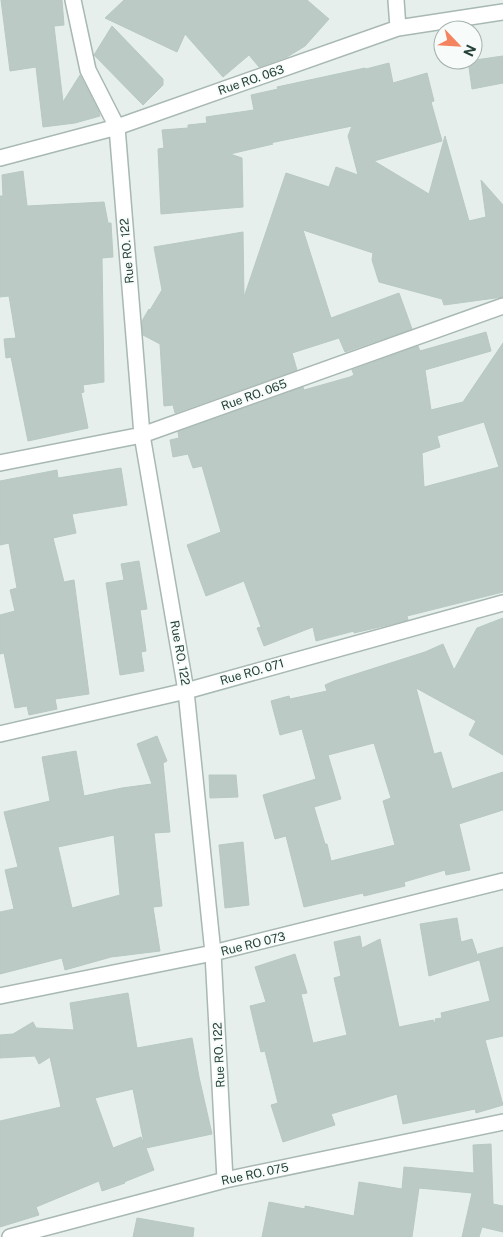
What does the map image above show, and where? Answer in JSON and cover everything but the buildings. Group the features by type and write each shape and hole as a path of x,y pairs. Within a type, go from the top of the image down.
{"street":[{"path":"73,0 88,70 117,127"},
{"path":"396,0 398,28"},
{"name":"Rue RO. 063","path":"0,158 117,127 398,28 503,12"},
{"name":"Rue RO. 122","path":"117,127 142,435 186,690 213,953 225,1180"},
{"name":"Rue RO. 065","path":"0,463 142,435 503,306"},
{"name":"Rue RO. 071","path":"0,734 186,690 503,603"},
{"name":"Rue RO 073","path":"0,996 213,953 503,881"},
{"name":"Rue RO. 075","path":"10,1237 225,1180 503,1122"}]}
